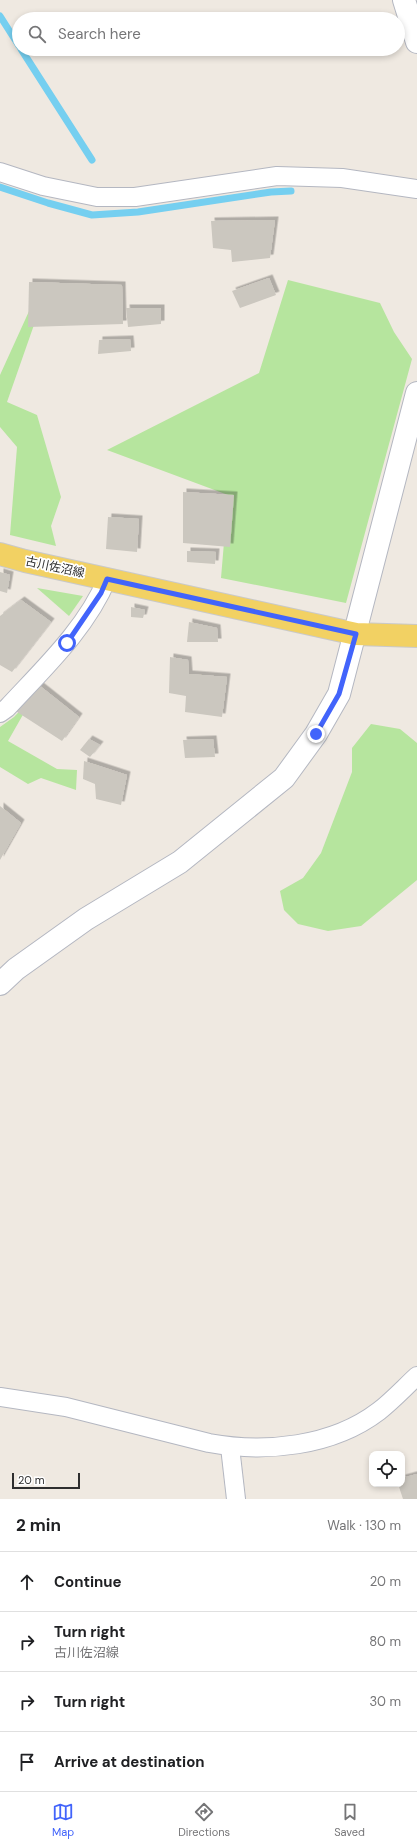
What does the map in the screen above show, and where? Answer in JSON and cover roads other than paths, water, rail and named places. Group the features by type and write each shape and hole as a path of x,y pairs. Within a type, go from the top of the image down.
{"main road":[{"name":"古川佐沼線","path":"0,554 25,561 356,634 417,636"}],"street":[{"path":"404,0 417,42"},
{"path":"0,172 43,186 97,197 135,197 277,176 342,178 417,189"},
{"path":"0,984 16,969 86,919 180,862 284,778 316,734 339,694 356,634 417,393"},
{"path":"0,713 7,708 67,643 101,593 107,579"},
{"path":"0,1397 66,1407 230,1447 282,1446 317,1440 349,1429 378,1411 417,1376"},
{"path":"230,1447 236,1499"}],"waterway":[{"path":"0,16 12,35"},
{"path":"25,56 92,160"},
{"path":"0,187 48,203 92,215 138,212 271,192 291,191"}]}
